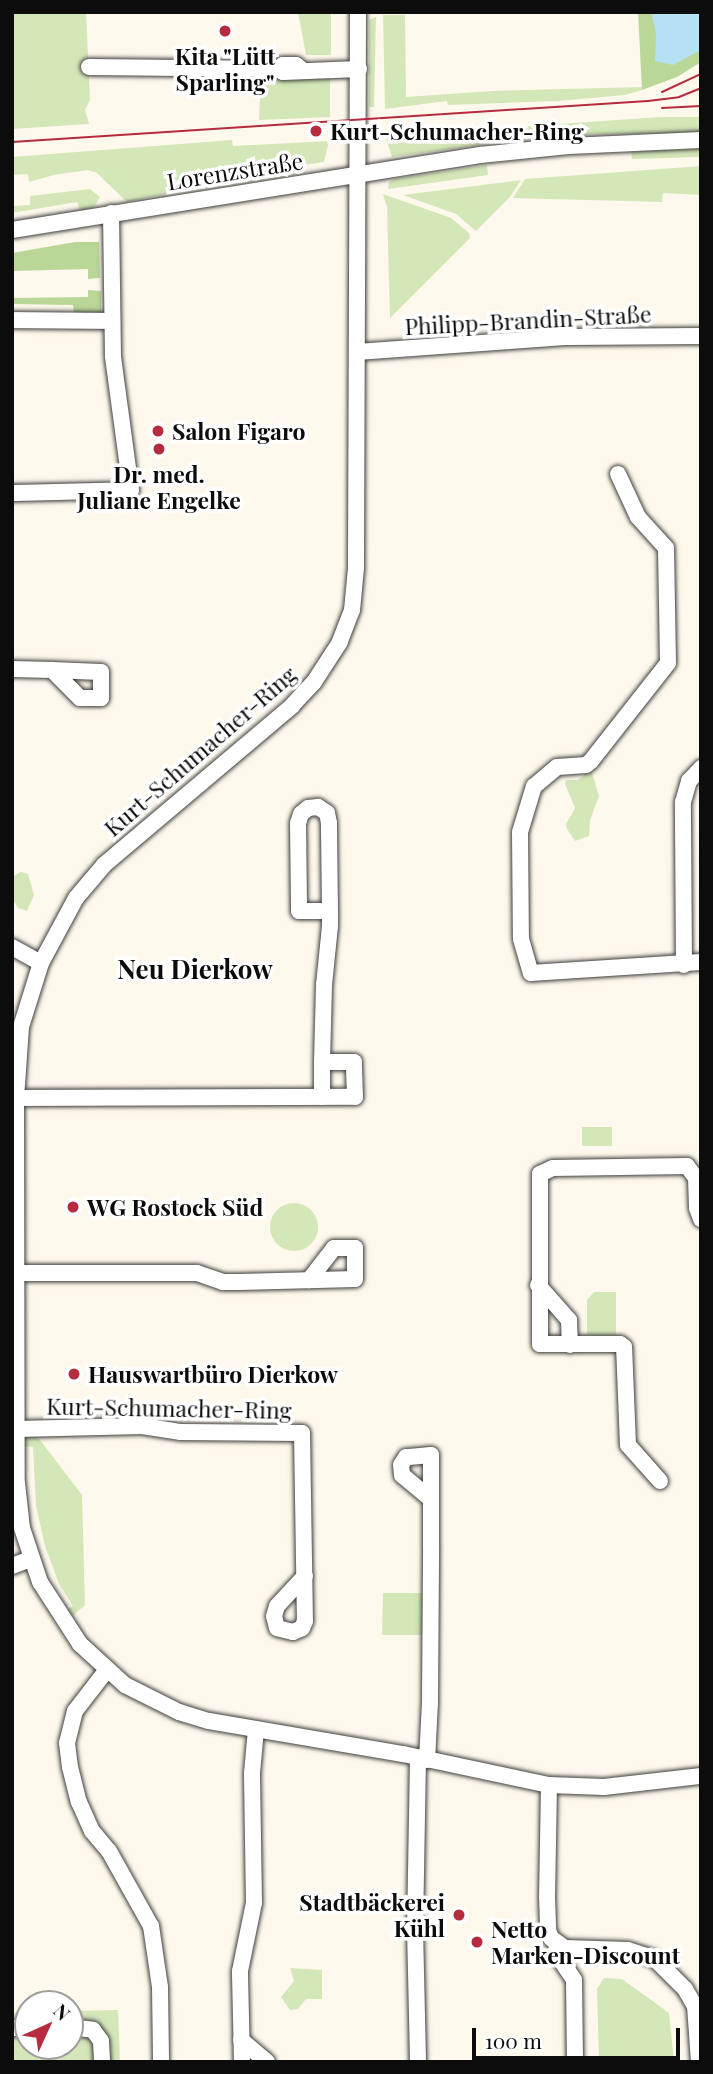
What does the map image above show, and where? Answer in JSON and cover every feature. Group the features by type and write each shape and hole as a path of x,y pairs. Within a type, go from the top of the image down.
{"street":[{"name":"Kurt-Schumacher-Ring","path":"358,12 356,568 352,610 340,642 314,682 292,706 137,835 89,881 67,912 41,963 17,1026 18,1497 30,1559 59,1615 80,1644 106,1671 145,1697 179,1712 209,1721 549,1785 604,1787 701,1776"},
{"path":"89,67 278,69 283,65 296,65 302,69 359,69"},
{"name":"Lorenzstraße","path":"12,230 526,150 701,140"},
{"path":"12,493 131,490 111,321 111,213"},
{"path":"12,320 111,321"},
{"name":"Philipp-Brandin-Straße","path":"357,352 562,337 701,336"},
{"path":"618,474 638,517 666,548 668,663 591,761 586,765 557,767 534,786 520,832 521,939 531,973 701,962"},
{"path":"12,669 52,670"},
{"path":"684,965 685,792 689,781 701,768"},
{"path":"322,1097 324,985 330,911 330,823 327,813 317,807 308,808 298,823 299,911 330,911"},
{"path":"12,947 41,963"},
{"path":"16,1098 355,1097 354,1062 322,1062"},
{"path":"660,1481 628,1445 624,1347 620,1344 540,1344 538,1180 544,1170 687,1166 696,1178 697,1208 701,1219"},
{"path":"17,1273 197,1273 223,1282 309,1280"},
{"path":"538,1285 569,1320 570,1345"},
{"name":"Kurt-Schumacher-Ring","path":"17,1429 142,1426 180,1432 302,1433 304,1576"},
{"path":"421,2059 415,1927 422,1759 430,1711 431,1499"},
{"path":"12,1566 30,1559"},
{"path":"106,1671 75,1711 67,1743 69,1767 79,1802 92,1831 109,1851 151,1926 160,1987 161,2062"},
{"path":"242,2062 240,1971 254,1903 252,1773 256,1729"},
{"path":"549,1785 548,1930 560,1959 574,1980 575,2062"},
{"path":"556,1944 574,1950 640,1952 655,1959 685,1989 695,2006 699,2062"},
{"path":"84,2029 93,2030 101,2041 102,2062"},
{"path":"241,2040 267,2062"}],"green space":[{"path":"12,12 86,12 90,100 85,110 89,124 12,129"},
{"path":"298,12 331,12 331,55 306,55"},
{"path":"638,12 701,12 701,62 677,77 642,90"},
{"path":"383,15 405,15 406,97 492,91 642,87 642,90 625,95 558,101 448,105 447,101 385,109"},
{"path":"376,17 374,107 369,107 369,20"},
{"path":"261,75 330,75 330,117 259,120"},
{"path":"660,117 701,117 701,133 551,135 392,157 385,136"},
{"path":"232,140 233,146 329,141 324,162 291,167 249,167 248,164 229,167 229,171 211,173 211,178 180,191 127,202 97,173 88,170 29,182 28,174 12,175 12,157"},
{"path":"701,148 701,157 632,159 631,149"},
{"path":"487,165 488,175 388,189 389,182 395,179"},
{"path":"701,166 701,195 663,193 662,202 513,198 525,179"},
{"path":"521,180 510,197 476,231 456,214 403,195"},
{"path":"90,189 100,197 93,209 80,211 77,202 12,213 12,206 30,205 30,196"},
{"path":"383,194 451,218 469,233 470,238 390,318 387,207"},
{"path":"75,242 99,242 100,278 88,279 88,269 12,271 12,253"},
{"path":"88,290 101,291 101,314 74,313 73,305 12,304 12,298 88,297"},
{"path":"591,769 599,796 590,820 589,836 575,841 566,824 575,808 565,784 566,780 578,780"},
{"path":"21,872 28,874 34,895 27,911 18,908 12,898 12,877"},
{"path":"582,1127 612,1127 612,1146 582,1146"},
{"path":"294,1203 311,1210 318,1227 311,1244 294,1251 277,1244 270,1227 277,1210"},
{"path":"594,1292 616,1292 616,1335 587,1335 587,1300"},
{"path":"23,1436 37,1436 82,1495 85,1605 69,1619 66,1611 73,1606 59,1584 45,1546 36,1506 33,1447 24,1446"},
{"path":"383,1593 423,1593 423,1635 382,1635"},
{"path":"290,1968 322,1970 322,1999 306,1999 298,2009 290,2010 281,1997 294,1981"},
{"path":"604,1978 622,1979 669,2013 674,2062 599,2062 597,1989"},
{"path":"118,2010 120,2062 12,2062 14,2013 14,2060 84,2060 84,2011"}],"water":[{"path":"651,12 701,12 701,50 673,65 655,61 656,34"}],"tram line":[{"path":"662,92 701,74"},
{"path":"12,142 648,101 679,97 701,88"},
{"path":"662,108 701,106"}],"place":[{"name":"Kita \"Lütt Sparling\"","path":"225,31"},
{"name":"Kurt-Schumacher-Ring","path":"316,131"},
{"name":"Salon Figaro","path":"158,431"},
{"name":"Dr. med. Juliane Engelke","path":"159,449"},
{"name":"WG Rostock Süd","path":"73,1207"},
{"name":"Hauswartbüro Dierkow","path":"74,1374"},
{"name":"Stadtbäckerei Kühl","path":"459,1915"},
{"name":"Netto Marken-Discount","path":"477,1942"}],"district":[{"name":"Neu Dierkow","path":"195,969"}]}
